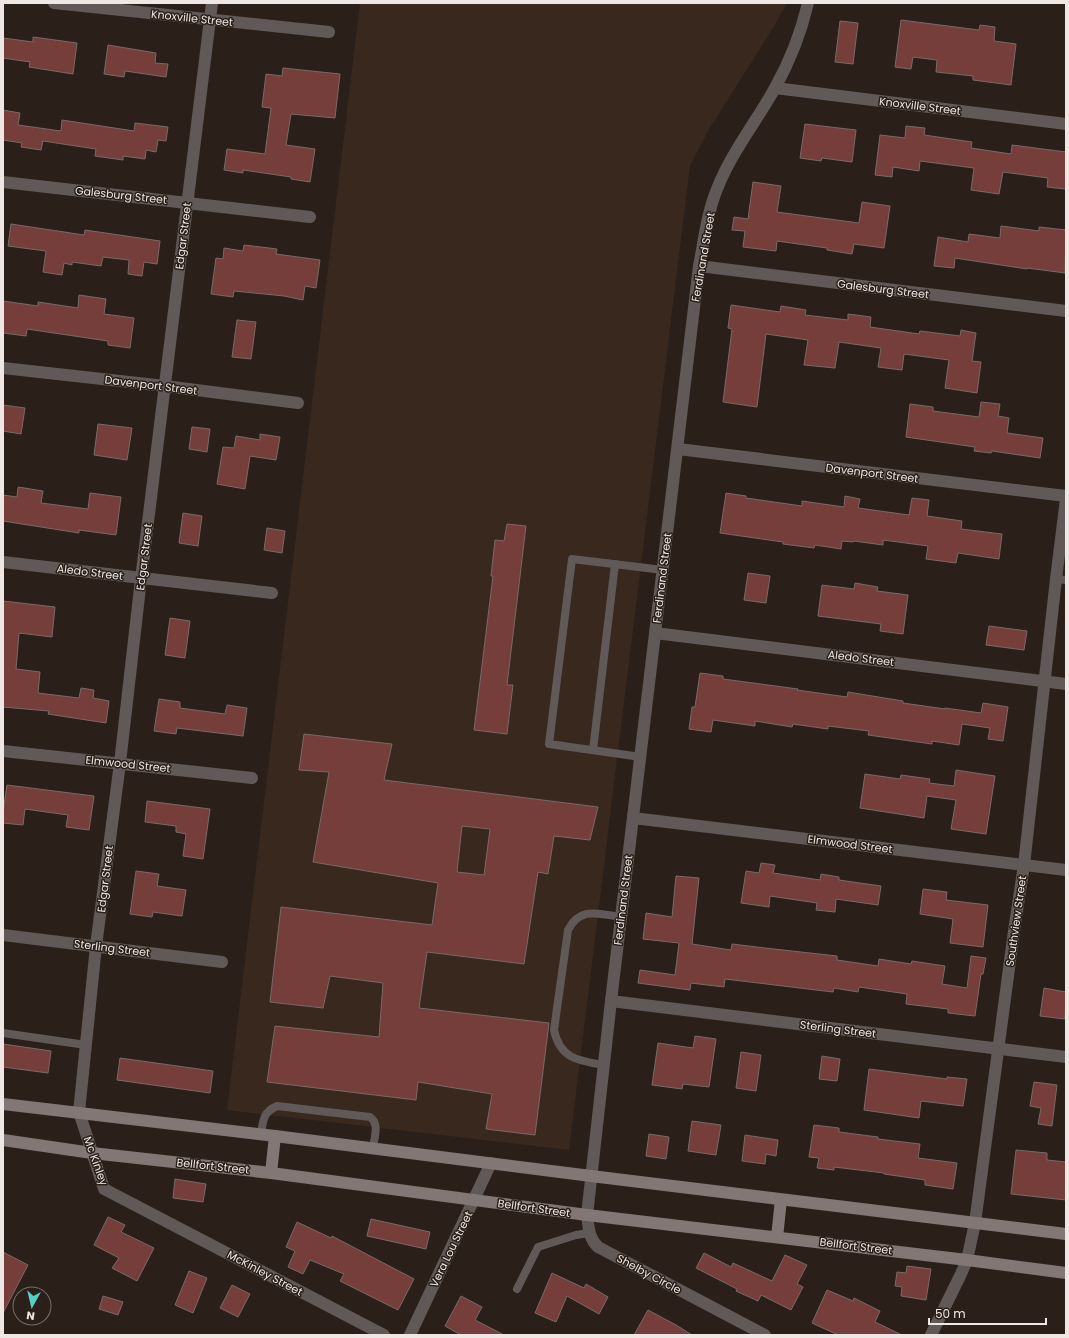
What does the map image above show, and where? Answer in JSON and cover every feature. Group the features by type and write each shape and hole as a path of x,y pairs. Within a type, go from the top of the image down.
{"main road":[{"path":"3,1104 492,1162 781,1200 1066,1234"},
{"path":"271,1173 275,1136"},
{"name":"Bellfort Street","path":"3,1140 92,1153 271,1173 587,1215 1066,1273"},
{"path":"777,1237 781,1200"}],"street":[{"name":"Knoxville Street","path":"54,3 330,32"},
{"name":"Edgar Street","path":"79,1112 96,946 120,763 141,579 212,3"},
{"name":"Ferdinand Street","path":"591,1176 699,266 709,214 716,190 725,171 775,88 792,54 802,28 808,3"},
{"name":"Knoxville Street","path":"775,88 1066,124"},
{"name":"Galesburg Street","path":"3,182 310,217"},
{"name":"Galesburg Street","path":"699,266 1066,311"},
{"name":"Davenport Street","path":"3,368 165,386 298,403"},
{"name":"Davenport Street","path":"678,449 1066,498"},
{"name":"Southview Street","path":"931,1335 959,1280 967,1260 975,1223 1024,865 1044,681 1061,580 1066,498"},
{"name":"Aledo Street","path":"3,562 272,593"},
{"name":"Aledo Street","path":"655,633 1066,684"},
{"name":"Elmwood Street","path":"3,751 252,778"},
{"name":"Elmwood Street","path":"633,818 1066,870"},
{"name":"Sterling Street","path":"3,935 222,962"},
{"name":"Sterling Street","path":"611,1001 1066,1057"},
{"name":"Mc Kinley","path":"79,1112 104,1189 146,1211"},
{"name":"Vera Lou Street","path":"410,1335 492,1162"},
{"path":"589,1233 587,1215 591,1176"},
{"name":"McKinley Street","path":"146,1211 384,1335"},
{"name":"Shelby Circle","path":"589,1233 592,1240 598,1247 765,1335"}],"lane":[{"path":"641,757 549,744 572,559 663,570"},
{"path":"593,750 615,564"},
{"path":"604,1065 580,1061 565,1052 556,1040 554,1030 568,930 571,924 578,917 585,914 621,917"},
{"path":"3,1033 86,1045"},
{"path":"261,1134 264,1118 270,1109 277,1106 370,1117 376,1126 373,1148"},
{"path":"517,1289 538,1247 576,1235 589,1233"}],"shaded area":[{"path":"360,3 787,3 770,33 709,129 690,166 569,1150 227,1110"}],"building":[{"path":"901,20 979,30 980,25 995,27 994,41 1016,44 1011,85 973,80 973,76 936,72 937,60 913,57 911,69 895,67"},
{"path":"840,21 858,23 853,64 835,62"},
{"path":"33,37 77,43 73,74 29,67 30,62 3,58 3,38 33,42"},
{"path":"108,45 156,53 155,63 168,64 166,77 125,71 124,77 104,74"},
{"path":"283,68 340,74 335,118 291,114 286,145 315,149 310,182 291,179 291,177 243,170 243,173 224,170 227,149 265,154 271,108 262,107 266,74 282,76"},
{"path":"3,110 20,113 18,125 61,131 62,120 134,131 135,123 168,127 166,141 158,140 156,152 146,150 145,159 123,156 123,160 95,156 96,149 43,141 41,150 21,147 22,143 3,140"},
{"path":"805,124 856,130 852,162 822,158 821,161 800,158"},
{"path":"906,126 925,128 924,135 972,142 971,148 1011,154 1012,145 1066,152 1066,189 1047,187 1048,178 1003,172 999,194 971,190 974,168 920,161 919,171 893,167 892,177 875,175 880,135 905,138"},
{"path":"753,182 781,186 777,212 859,223 862,202 890,206 884,248 854,244 852,254 827,250 827,248 777,241 776,251 743,247 745,231 732,230 734,217 748,219"},
{"path":"11,224 84,235 85,230 160,241 157,264 144,262 142,276 128,274 129,260 103,257 101,266 72,262 72,265 64,263 62,275 43,272 46,251 8,246"},
{"path":"1001,226 1039,231 1039,227 1066,230 1065,273 955,258 954,268 934,266 938,237 968,242 969,234 1000,238"},
{"path":"244,245 277,249 276,254 320,260 316,288 305,286 303,300 284,296 234,291 233,297 211,294 216,258 223,259 224,248 243,251"},
{"path":"79,295 106,299 104,314 134,318 130,348 108,345 108,341 27,329 26,336 3,333 3,301 38,306 38,302 78,308"},
{"path":"731,305 780,312 781,306 806,310 805,315 848,320 848,314 871,317 870,327 919,334 920,331 960,336 961,330 976,333 972,361 981,362 977,393 945,388 949,360 904,354 902,370 878,367 881,348 839,342 835,368 804,365 808,340 766,334 757,407 723,402 732,329 728,328"},
{"path":"237,320 256,322 251,359 232,357"},
{"path":"981,402 1000,404 998,416 1009,418 1007,433 1043,438 1040,458 992,451 991,453 974,451 975,447 906,437 910,404 933,407 933,411 979,417"},
{"path":"3,405 25,408 21,434 3,431"},
{"path":"98,424 132,428 127,460 94,455"},
{"path":"192,427 210,429 207,452 189,449"},
{"path":"260,434 280,437 276,460 250,456 245,489 217,484 223,447 234,448 236,436 260,440"},
{"path":"18,487 43,491 41,503 88,509 90,493 121,497 116,535 79,530 79,533 3,521 3,495 17,497"},
{"path":"726,493 746,496 746,498 802,506 802,501 844,507 845,496 860,499 858,508 909,515 912,498 929,500 927,516 962,521 961,529 1002,534 999,559 958,553 956,563 926,559 928,546 883,540 883,545 842,541 841,549 815,545 814,548 720,533"},
{"path":"183,513 202,516 198,546 179,543"},
{"path":"507,524 526,526 507,685 513,685 507,734 474,730 493,576 491,576 495,540 504,541"},
{"path":"267,528 285,531 282,553 264,550"},
{"path":"748,573 770,576 766,603 744,600"},
{"path":"855,583 878,587 877,591 908,595 903,634 880,631 881,624 818,616 822,585 854,589"},
{"path":"3,601 55,607 52,637 19,633 16,669 40,672 38,693 79,698 81,688 94,690 93,698 109,701 106,723 48,714 49,711 3,707"},
{"path":"170,618 190,621 185,658 165,655"},
{"path":"989,626 1027,631 1024,650 986,645"},
{"path":"700,673 723,676 723,679 798,689 797,690 847,697 848,692 903,701 903,703 981,713 983,703 1008,707 1003,741 988,739 990,728 962,724 959,745 932,741 932,744 868,735 869,731 828,726 828,729 793,724 792,727 755,721 755,726 713,720 711,732 689,729 692,707 695,707"},
{"path":"159,699 180,702 180,708 225,714 227,705 247,708 243,736 177,728 176,734 154,731"},
{"path":"304,734 392,744 384,780 598,807 590,840 554,836 548,874 538,872 524,964 427,952 419,1008 549,1023 535,1135 486,1129 492,1094 418,1082 416,1100 267,1082 275,1026 379,1037 383,983 330,976 323,1008 270,1002 281,907 432,925 438,883 313,862 329,772 299,770","holes":["462,826 490,829 484,875 457,872"]},
{"path":"956,770 995,776 986,834 951,829 956,800 927,796 924,818 860,808 865,774 900,779 901,775 930,779 929,783 954,786"},
{"path":"7,785 94,796 89,830 66,827 68,815 25,809 23,825 3,823"},
{"path":"147,801 210,809 203,859 183,856 186,834 176,832 176,826 145,822"},
{"path":"761,863 775,865 773,873 820,880 821,874 839,877 839,880 881,886 878,905 836,899 835,912 816,910 817,903 770,896 769,907 741,903 746,871 759,873"},
{"path":"136,871 159,874 157,886 186,890 182,916 153,912 152,917 130,914"},
{"path":"676,876 699,878 692,944 731,950 732,944 837,956 837,960 878,966 879,959 911,964 912,961 945,966 942,984 967,988 971,956 986,958 983,974 981,974 975,1016 948,1013 948,1009 906,1004 907,994 859,987 858,992 834,988 833,992 725,979 724,987 691,983 690,990 638,983 640,970 675,975 679,943 643,939 646,913 672,917"},
{"path":"923,889 947,892 946,900 988,905 983,947 950,943 953,919 920,914"},
{"path":"1044,988 1066,992 1065,1019 1040,1016"},
{"path":"695,1036 716,1039 709,1087 683,1084 682,1089 652,1085 658,1043 693,1048"},
{"path":"3,1044 51,1051 48,1073 3,1067"},
{"path":"741,1052 761,1055 756,1091 736,1088"},
{"path":"822,1056 840,1059 837,1081 819,1079"},
{"path":"120,1058 213,1071 210,1093 117,1080"},
{"path":"869,1069 947,1079 947,1077 967,1079 963,1106 921,1101 919,1118 864,1110"},
{"path":"1034,1082 1057,1085 1052,1126 1038,1124 1041,1108 1030,1106"},
{"path":"692,1121 721,1125 716,1155 688,1151"},
{"path":"814,1125 839,1128 839,1132 878,1137 878,1139 920,1144 918,1158 957,1163 953,1189 925,1185 925,1180 884,1173 834,1167 834,1170 817,1168 819,1158 809,1157"},
{"path":"649,1134 669,1137 666,1159 646,1156"},
{"path":"745,1135 778,1140 776,1156 766,1154 765,1164 742,1161"},
{"path":"1016,1150 1047,1153 1047,1160 1066,1162 1066,1200 1011,1194"},
{"path":"175,1179 206,1184 203,1202 173,1198"},
{"path":"108,1217 125,1225 121,1232 154,1248 137,1281 112,1268 119,1258 94,1245"},
{"path":"371,1219 430,1232 426,1249 367,1236"},
{"path":"297,1222 331,1238 332,1236 414,1279 398,1310 340,1281 344,1274 310,1260 303,1274 288,1267 295,1251 286,1247"},
{"path":"3,1252 28,1265 17,1286 12,1286 12,1296 3,1313"},
{"path":"704,1253 731,1267 733,1263 772,1281 785,1255 807,1265 797,1284 803,1287 791,1310 761,1295 758,1301 736,1291 737,1289 696,1268"},
{"path":"907,1266 931,1269 926,1300 901,1296 902,1287 895,1286 897,1272 906,1273"},
{"path":"189,1271 207,1278 193,1313 175,1305"},
{"path":"552,1273 584,1288 586,1284 608,1297 599,1314 567,1296 556,1322 535,1313"},
{"path":"232,1285 250,1294 238,1317 220,1308"},
{"path":"827,1290 853,1301 854,1298 880,1311 875,1322 902,1335 838,1335 812,1323"},
{"path":"103,1296 123,1302 118,1315 99,1309"},
{"path":"461,1296 482,1307 475,1320 504,1335 461,1335 445,1326"},
{"path":"648,1310 676,1325 692,1335 634,1335"}]}
